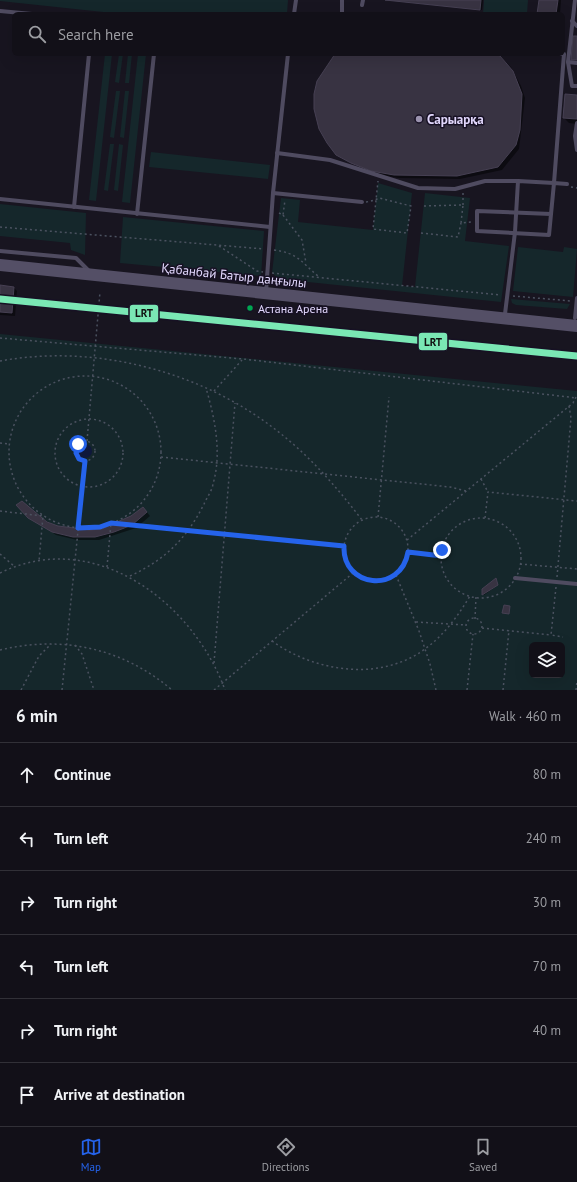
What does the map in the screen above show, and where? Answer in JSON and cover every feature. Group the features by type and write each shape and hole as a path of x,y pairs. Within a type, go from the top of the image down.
{"main road":[{"name":"Қабанбай Батыр даңғылы","path":"0,265 465,313 576,321"},
{"name":"Қабанбай Батыр даңғылы","path":"465,313 505,314 576,321"}],"lane":[{"path":"294,12 296,0"},
{"path":"342,0 342,12"},
{"path":"575,0 568,62 572,86 577,86"},
{"path":"0,11 12,12"},
{"path":"572,21 577,26"},
{"path":"74,207 89,56"},
{"path":"137,214 154,56"},
{"path":"266,292 273,193 288,56"},
{"path":"551,214 477,211 477,231 549,234 551,214 554,183 564,56"},
{"path":"568,62 577,63"},
{"path":"577,124 575,136 577,150"},
{"path":"277,153 330,160 418,188 455,189 485,181 518,181 567,184"},
{"path":"505,314 515,232 518,181"},
{"path":"273,193 362,202"},
{"path":"0,199 270,227"},
{"path":"0,251 76,258 94,275"},
{"path":"576,321 577,298"},
{"path":"515,578 577,584"}],"path":[{"path":"362,202 376,199 379,198 411,206 407,233 373,229 376,199 379,176"},
{"path":"421,234 458,237 461,223 463,187"},
{"path":"283,215 285,194"},
{"path":"424,206 462,205"},
{"path":"279,213 283,215 302,240 306,263"},
{"path":"461,223 477,222"},
{"path":"0,227 219,246 257,271 576,302"},
{"path":"87,441 100,292"},
{"path":"0,338 243,360 576,398"},
{"path":"0,362 35,357 95,358 156,370 214,391 235,403 285,437 322,473 362,520"},
{"path":"214,391 243,360"},
{"path":"77,376 93,376 109,380 124,387 137,397 148,410 156,424 160,440 161,457 154,483 142,502 130,513 100,527 78,528 52,521 43,516 26,501 17,487 11,472 9,444 14,423 22,409 33,396 46,386 61,380 77,376"},
{"path":"130,576 154,564 182,540 189,531 213,485 216,462 216,428 206,388"},
{"path":"378,517 389,397"},
{"path":"407,540 569,406 576,398"},
{"path":"214,664 235,403"},
{"path":"551,635 565,500 571,418 569,406"},
{"path":"89,419 103,421 117,433 122,445 123,459 116,475 106,483 94,487 82,486 70,481 61,473 56,461 55,448 59,436 67,427 78,420 89,419"},
{"path":"85,461 77,456 76,450 81,442 87,441"},
{"path":"85,461 91,459 95,454 94,447 87,441"},
{"path":"0,443 9,444"},
{"path":"161,457 381,479 450,487 466,491"},
{"path":"62,690 85,461"},
{"path":"481,479 488,492 484,518"},
{"path":"488,492 577,501"},
{"path":"0,511 43,516"},
{"path":"39,561 43,516"},
{"path":"378,517 389,519 397,524 407,540 408,552 404,565 396,575 389,579 374,581 367,580 354,572 346,561 344,546 351,528 362,520 378,517"},
{"path":"484,518 498,522 513,535 519,546 520,564 515,578 507,588 496,595 476,597 470,596 458,590 449,581 443,569 442,556 444,543 455,527 467,521 484,518"},
{"path":"111,523 344,546"},
{"path":"107,567 111,523"},
{"path":"408,552 442,556"},
{"path":"0,554 14,566"},
{"path":"0,573 14,566 39,561 75,561 107,567 130,576 146,586 174,610 197,637 214,664 226,690"},
{"path":"520,564 577,569"},
{"path":"214,690 354,572"},
{"path":"396,575 416,622 436,690"},
{"path":"272,641 286,651 306,661 328,667 346,670 387,666 407,660 425,649 458,616 470,596"},
{"path":"475,619 476,597"},
{"path":"466,625 468,621 475,619 480,621 482,628"},
{"path":"416,622 466,625"},
{"path":"466,625 468,630 474,634"},
{"path":"482,628 563,637"},
{"path":"474,634 478,633 482,628"},
{"path":"503,690 509,630"},
{"path":"467,690 474,634"},
{"path":"21,690 38,656 52,643"},
{"path":"0,650 17,646 52,643 75,645 105,651 143,669 172,690"},
{"path":"75,645 82,654 94,690"},
{"path":"576,690 577,681"}],"shaded area":[{"path":"288,0 287,12 103,12 0,1"},
{"path":"484,0 528,0 527,12 483,12"},
{"path":"105,56 112,56 96,201 89,200"},
{"path":"119,56 123,56 119,83 115,82"},
{"path":"128,56 132,56 129,83 125,83"},
{"path":"138,56 146,56 130,203 122,202"},
{"path":"116,91 120,91 114,138 110,137"},
{"path":"125,91 129,91 124,138 120,137"},
{"path":"110,144 114,144 108,191 104,190"},
{"path":"119,144 123,145 118,191 114,190"},
{"path":"151,152 270,165 268,179 149,167"},
{"path":"378,183 412,193 402,286 415,287 425,193 470,198 465,241 509,246 501,302 279,279 272,273 281,198 300,200 298,222 373,230"},
{"path":"0,204 86,213 85,255 71,250 70,243 0,236"},
{"path":"123,217 264,231 261,276 120,263"},
{"path":"518,247 563,252 564,247 577,249 573,297 513,291"},
{"path":"511,299 570,304 567,309 516,305 512,303"},
{"path":"0,334 577,391 577,690 0,690"}],"water":[{"path":"82,444 88,444 92,448 92,454 88,458 82,458 78,454 78,448"}],"building":[{"path":"385,0 481,0 480,10"},
{"path":"539,0 558,0 556,12 537,12"},
{"path":"573,36 577,36 577,60 571,60"},
{"name":"Сарыарқа","path":"334,56 500,56 513,71 522,94 520,130 516,145 498,167 457,176 394,175 371,171 336,155 327,143 319,129 314,109 314,94 317,81"},
{"path":"565,94 577,95 577,119 563,118"},
{"path":"0,285 14,287 12,313 0,312"},
{"path":"22,501 47,522 58,526 90,530 102,529 131,516 143,507 147,512 132,525 114,532 95,537 73,537 52,532 28,518 16,505"},
{"path":"496,578 498,585 482,595 482,589"},
{"path":"504,605 510,606 509,614 502,613"}],"transit line":[{"name":"LRT","path":"0,299 577,356"}],"place":[{"name":"Сарыарқа","path":"419,119"},
{"name":"Астана Арена","path":"250,308"}],"route":[{"path":"78,444 76,447 77,456 79,459 85,461 78,528 100,527 111,523 344,546 344,554 349,567 360,577 374,581 382,581 396,575 402,569 408,552 442,556 442,550"}]}
